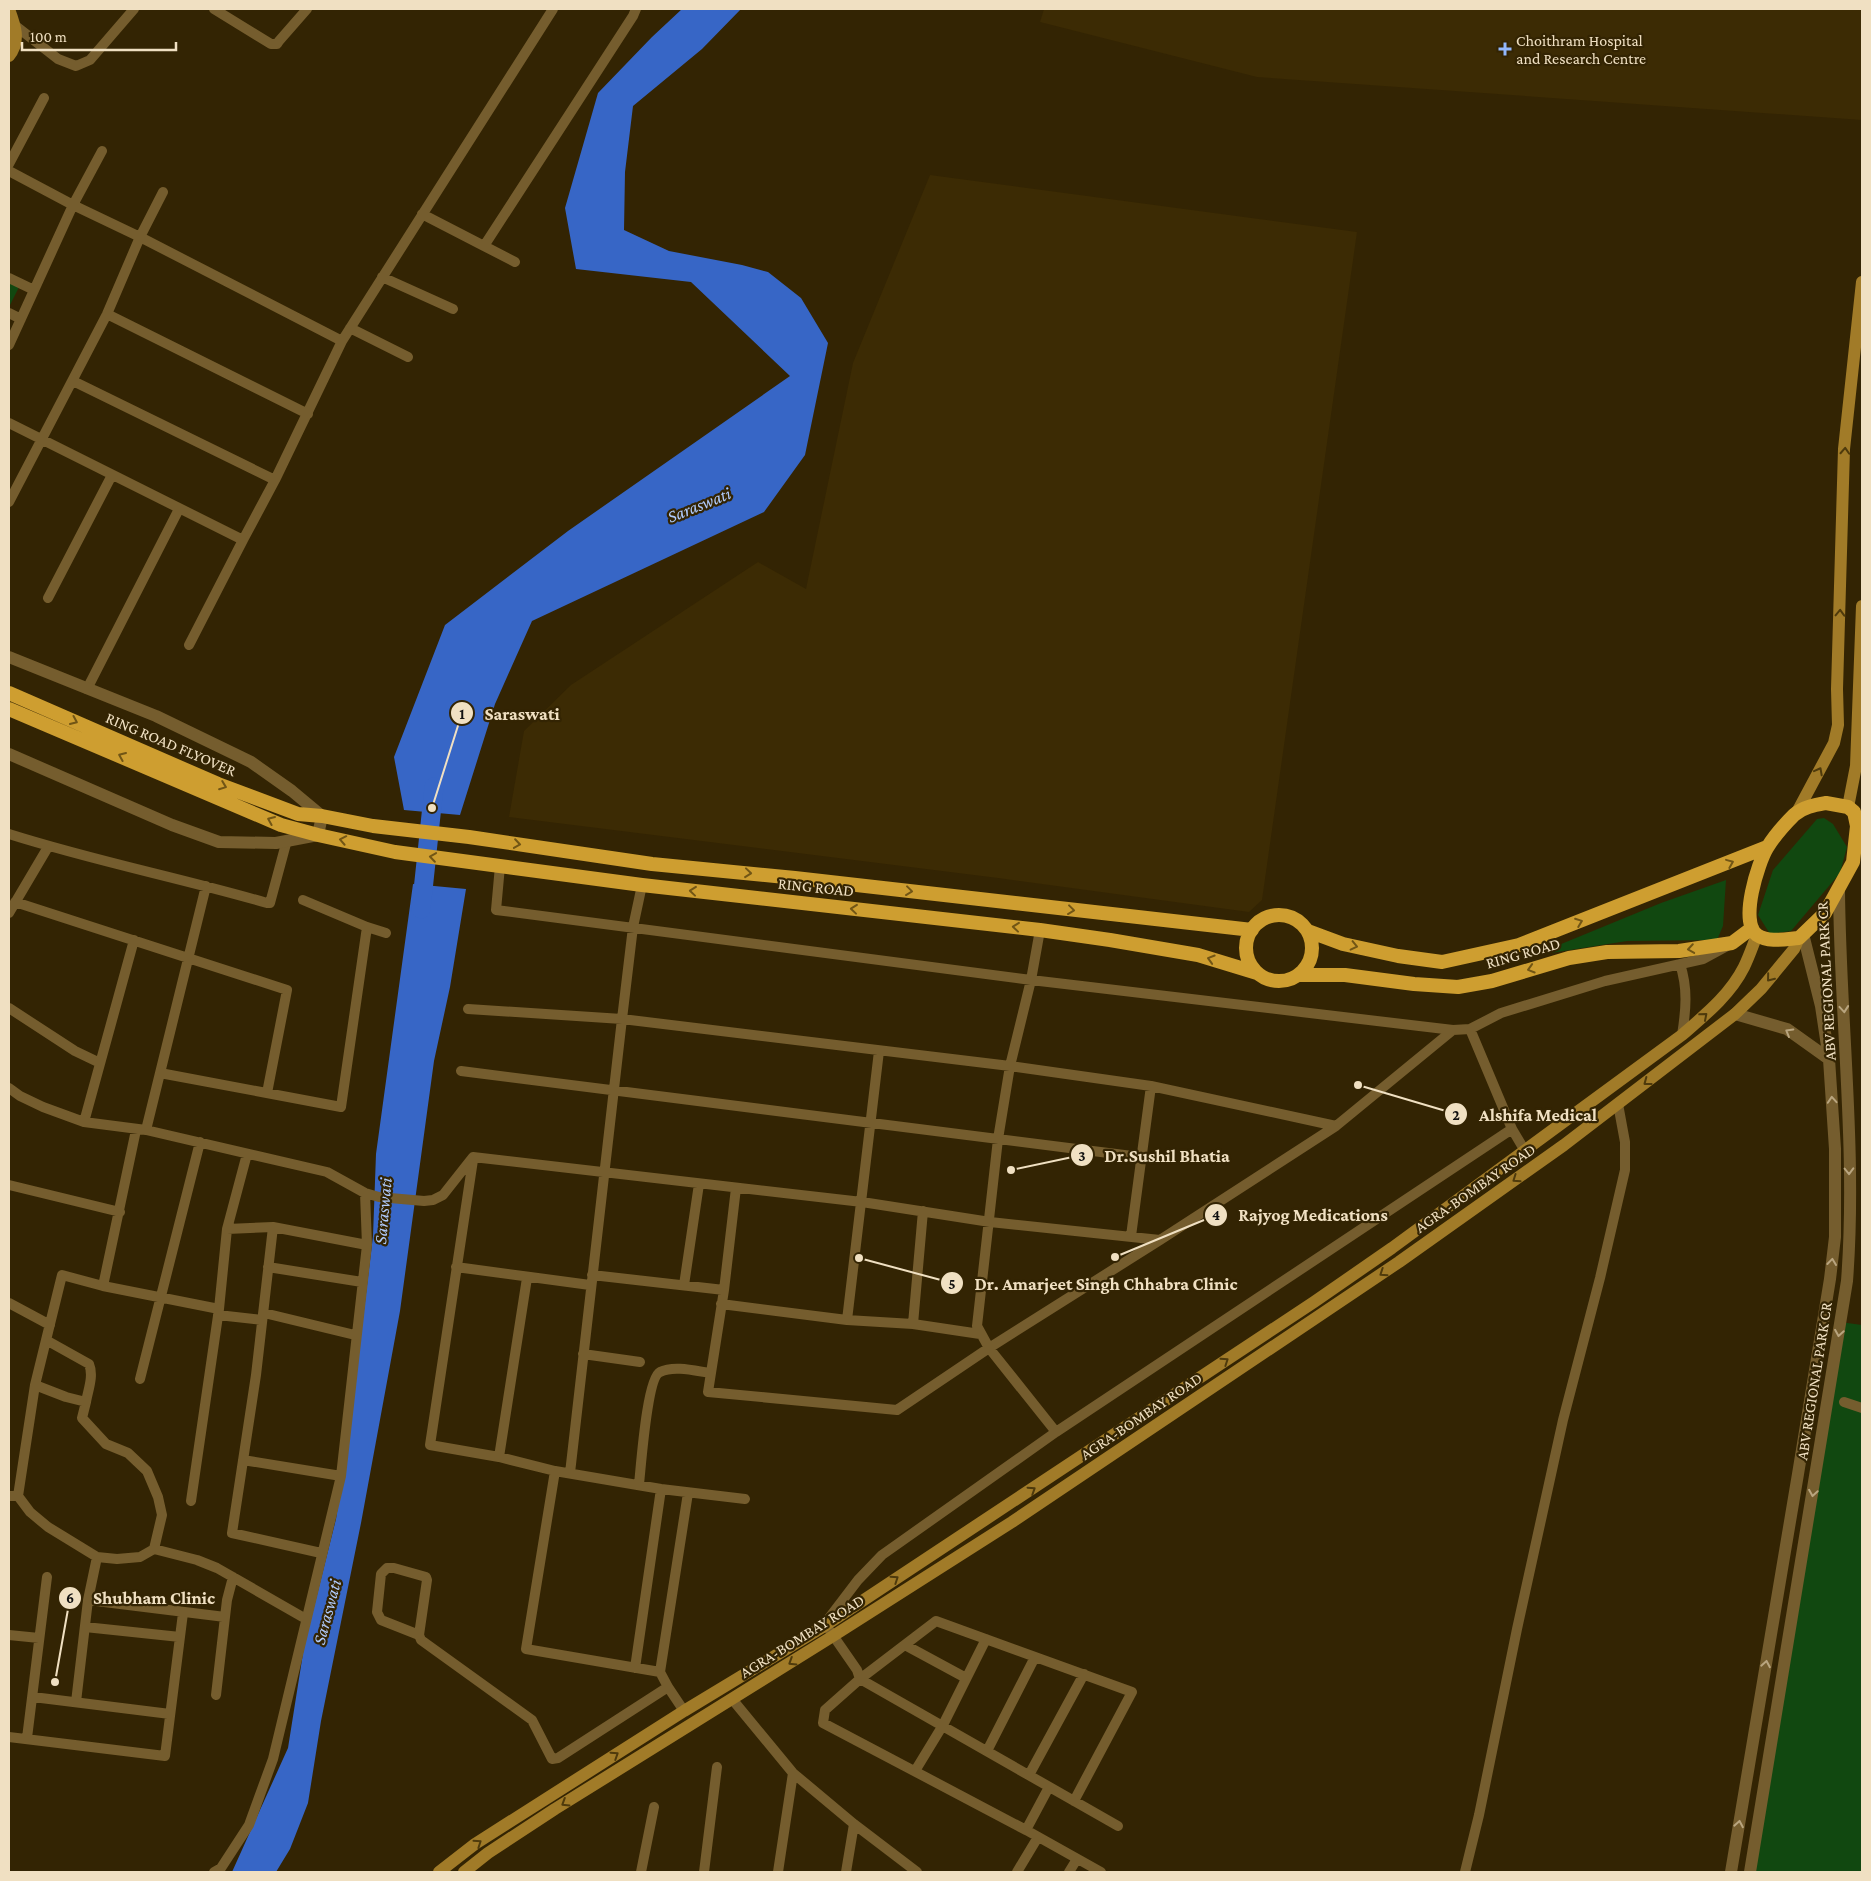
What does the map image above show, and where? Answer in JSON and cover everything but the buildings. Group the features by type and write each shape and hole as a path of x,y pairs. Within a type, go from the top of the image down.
{"highway":[{"name":"RING ROAD FLYOVER","path":"9,693 27,708 281,824 318,835 369,845"},
{"name":"RING ROAD FLYOVER","path":"9,708 27,708 298,814 322,816 399,830 469,837 652,864 795,878 1252,930"},
{"path":"1826,803 1855,810 1858,860 1825,913 1801,936 1771,940 1755,932 1749,910 1754,882 1767,848 1796,814 1811,805 1826,803"},
{"name":"RING ROAD","path":"369,845 395,852 642,885 1040,930 1198,955 1257,973"},
{"path":"1308,931 1343,944 1398,956 1442,962 1519,945 1767,848"},
{"path":"1275,916 1284,916 1298,921 1308,931 1311,939 1312,955 1304,970 1284,981 1263,977 1257,973 1251,966 1246,948 1252,930 1266,918 1275,916"},
{"name":"RING ROAD","path":"1298,975 1345,975 1414,984 1458,987 1492,981 1569,958 1607,952 1679,951 1732,943 1755,932"}],"main road":[{"path":"9,9 13,30 13,51 9,56"},
{"path":"1796,814 1834,742 1838,725 1837,689 1844,449 1862,282"},
{"path":"1855,810 1856,766 1860,737 1862,606"},
{"name":"AGRA-BOMBAY ROAD","path":"464,1872 488,1852 732,1699 827,1630 1392,1248 1682,1035 1712,1009 1733,985 1744,967 1755,932"},
{"name":"AGRA-BOMBAY ROAD","path":"439,1872 476,1844 684,1711 827,1630 1020,1516 1399,1262 1538,1164 1735,1014 1761,989 1794,949 1801,936"}],"street":[{"path":"13,30 58,60 76,66 90,60 134,9"},
{"path":"220,10 271,44 276,44 307,9"},
{"path":"189,645 275,480 342,341 552,9"},
{"path":"484,246 628,25 636,9"},
{"path":"9,164 44,98"},
{"path":"9,345 73,205 102,150"},
{"path":"9,171 342,341"},
{"path":"9,502 107,314 140,237 163,192"},
{"path":"422,214 515,262"},
{"path":"382,277 453,309"},
{"path":"9,278 34,290"},
{"path":"9,313 21,319"},
{"path":"107,314 308,414"},
{"path":"350,328 408,357"},
{"path":"73,381 275,480"},
{"path":"9,423 243,540"},
{"path":"48,598 112,475"},
{"path":"87,689 179,509"},
{"path":"9,657 156,716 251,762 292,791 322,816 318,835 276,842 219,842 172,825 9,754"},
{"path":"9,834 48,846 270,903 287,840"},
{"path":"9,912 48,846"},
{"path":"500,866 496,910 1031,980 1453,1030 1470,1029 1501,1014 1605,980 1703,959 1732,943"},
{"path":"570,1473 633,927 642,885"},
{"path":"103,1286 141,1130 160,1073 206,886"},
{"name":"ABV REGIONAL PARK CR","path":"1750,1872 1847,1281 1851,1235 1846,1039 1840,960 1839,890"},
{"path":"304,900 367,927 386,933"},
{"path":"15,902 287,990 267,1093"},
{"path":"160,1073 341,1107 367,927"},
{"path":"1040,930 1031,980 1010,1066 998,1139 977,1326 989,1348 1056,1432"},
{"path":"1731,1872 1800,1464 1835,1237 1835,1149 1829,1059 1819,998 1801,936"},
{"path":"84,1122 134,940"},
{"path":"1680,964 1686,980 1682,1035"},
{"path":"9,1008 75,1051 100,1063"},
{"path":"468,1009 622,1019 1010,1066 1150,1086 1336,1126"},
{"path":"1735,1014 1787,1029 1829,1059"},
{"path":"1470,1029 1512,1129 1525,1151"},
{"path":"736,1188 724,1290 708,1392 897,1410 989,1348 1336,1126 1453,1030"},
{"path":"847,1320 879,1051"},
{"path":"461,1071 1140,1157"},
{"path":"1131,1236 1150,1086"},
{"path":"9,1088 20,1096 43,1107 84,1122 141,1130 200,1142 327,1172 365,1193 379,1197 433,1200 443,1195 473,1158"},
{"path":"1464,1872 1479,1815 1517,1629 1563,1420 1600,1278 1625,1170 1625,1142 1618,1104"},
{"path":"1118,1826 943,1725 860,1680 857,1670 827,1630 858,1580 882,1555 1056,1432 1512,1129"},
{"path":"140,1380 200,1142"},
{"path":"191,1501 219,1312 227,1229 247,1154"},
{"path":"473,1158 862,1202 990,1222 1160,1240"},
{"path":"473,1158 430,1445 499,1457 555,1471 688,1493 746,1499"},
{"path":"684,1284 700,1184"},
{"path":"9,1185 120,1212"},
{"path":"214,1872 221,1868 249,1825 273,1759 340,1476 355,1334 367,1245 365,1193"},
{"path":"913,1324 922,1212"},
{"path":"227,1229 272,1227 367,1245"},
{"path":"272,1227 256,1375 232,1533 321,1553"},
{"path":"268,1267 362,1282"},
{"path":"456,1267 527,1278 684,1284 724,1290"},
{"path":"306,1619 233,1577 197,1560 154,1549 140,1557 117,1559 97,1557 48,1527 13,1496 35,1385 62,1275 219,1312 263,1317 355,1334"},
{"path":"499,1457 527,1278"},
{"path":"9,1303 50,1325"},
{"path":"721,1304 847,1320 913,1324 980,1334"},
{"path":"46,1340 89,1364 92,1370 82,1418 106,1444 128,1453 147,1471 158,1497 162,1515 154,1549"},
{"path":"583,1354 640,1362"},
{"path":"639,1484 650,1392 655,1375 670,1369 710,1373"},
{"path":"35,1385 66,1397 86,1402"},
{"path":"1844,1402 1862,1408"},
{"path":"243,1460 340,1476"},
{"path":"555,1471 526,1649 660,1672"},
{"path":"635,1668 661,1489"},
{"path":"684,1711 660,1672 688,1493"},
{"path":"76,1702 84,1627 97,1557"},
{"path":"419,1635 427,1580 423,1576 394,1568 387,1568 381,1574 376,1612 381,1620 419,1635 425,1644 532,1720 552,1759 558,1758 668,1686"},
{"path":"28,1738 47,1577"},
{"path":"216,1695 226,1600 233,1577"},
{"path":"88,1600 225,1617"},
{"path":"9,1737 165,1756 183,1613"},
{"path":"1074,1801 1132,1692 936,1621 860,1680 825,1710 823,1723 1038,1836 1101,1872"},
{"path":"84,1627 180,1637"},
{"path":"9,1635 39,1638"},
{"path":"915,1771 943,1725 986,1639"},
{"path":"904,1645 966,1678"},
{"path":"987,1751 1035,1657"},
{"path":"1029,1775 1084,1674"},
{"path":"33,1697 170,1714"},
{"path":"732,1699 793,1773 854,1824 917,1872"},
{"path":"704,1872 716,1767"},
{"path":"778,1872 793,1773"},
{"path":"1026,1830 1050,1787"},
{"path":"641,1872 654,1807"},
{"path":"846,1872 854,1824"},
{"path":"1017,1872 1038,1836"},
{"path":"1069,1872 1077,1859"}],"shaded area":[{"name":"Choithram Hospital and Research Centre","path":"1044,9 1862,9 1862,120 1257,77 1040,22"},
{"path":"930,175 1357,232 1262,900 1249,912 998,878 509,817 524,731 571,685 758,562 806,589 853,363"}],"green space":[{"path":"9,282 19,287 9,307"},
{"path":"1824,818 1833,824 1847,847 1840,873 1791,931 1770,934 1758,915 1773,870 1817,819"},
{"path":"1726,880 1723,926 1717,940 1627,941 1532,956 1661,903"},
{"path":"1840,1322 1862,1325 1862,1872 1750,1872"}],"water":[{"path":"682,9 741,9 702,49 633,106 625,172 624,230 669,251 768,272 801,298 828,343 805,455 764,512 532,621 495,704 460,815 404,810 394,757 445,625 568,531 790,376 691,282 576,269 565,208 598,93"},
{"path":"413,884 466,889 450,987 434,1061 400,1311 361,1523 321,1721 308,1803 290,1849 276,1872 232,1872 288,1748 304,1647 336,1519 351,1418 373,1236 376,1154"}],"waterway":[{"name":"Saraswati","path":"421,909 434,787"}],"place":[{"name":"Choithram Hospital and Research Centre","path":"1505,49"},
{"name":"Saraswati","path":"432,808"},
{"name":"Alshifa Medical","path":"1358,1085"},
{"name":"Dr.Sushil Bhatia","path":"1011,1170"},
{"name":"Rajyog Medications","path":"1115,1257"},
{"name":"Dr. Amarjeet Singh Chhabra Clinic","path":"859,1258"},
{"name":"Shubham Clinic","path":"55,1682"}]}
